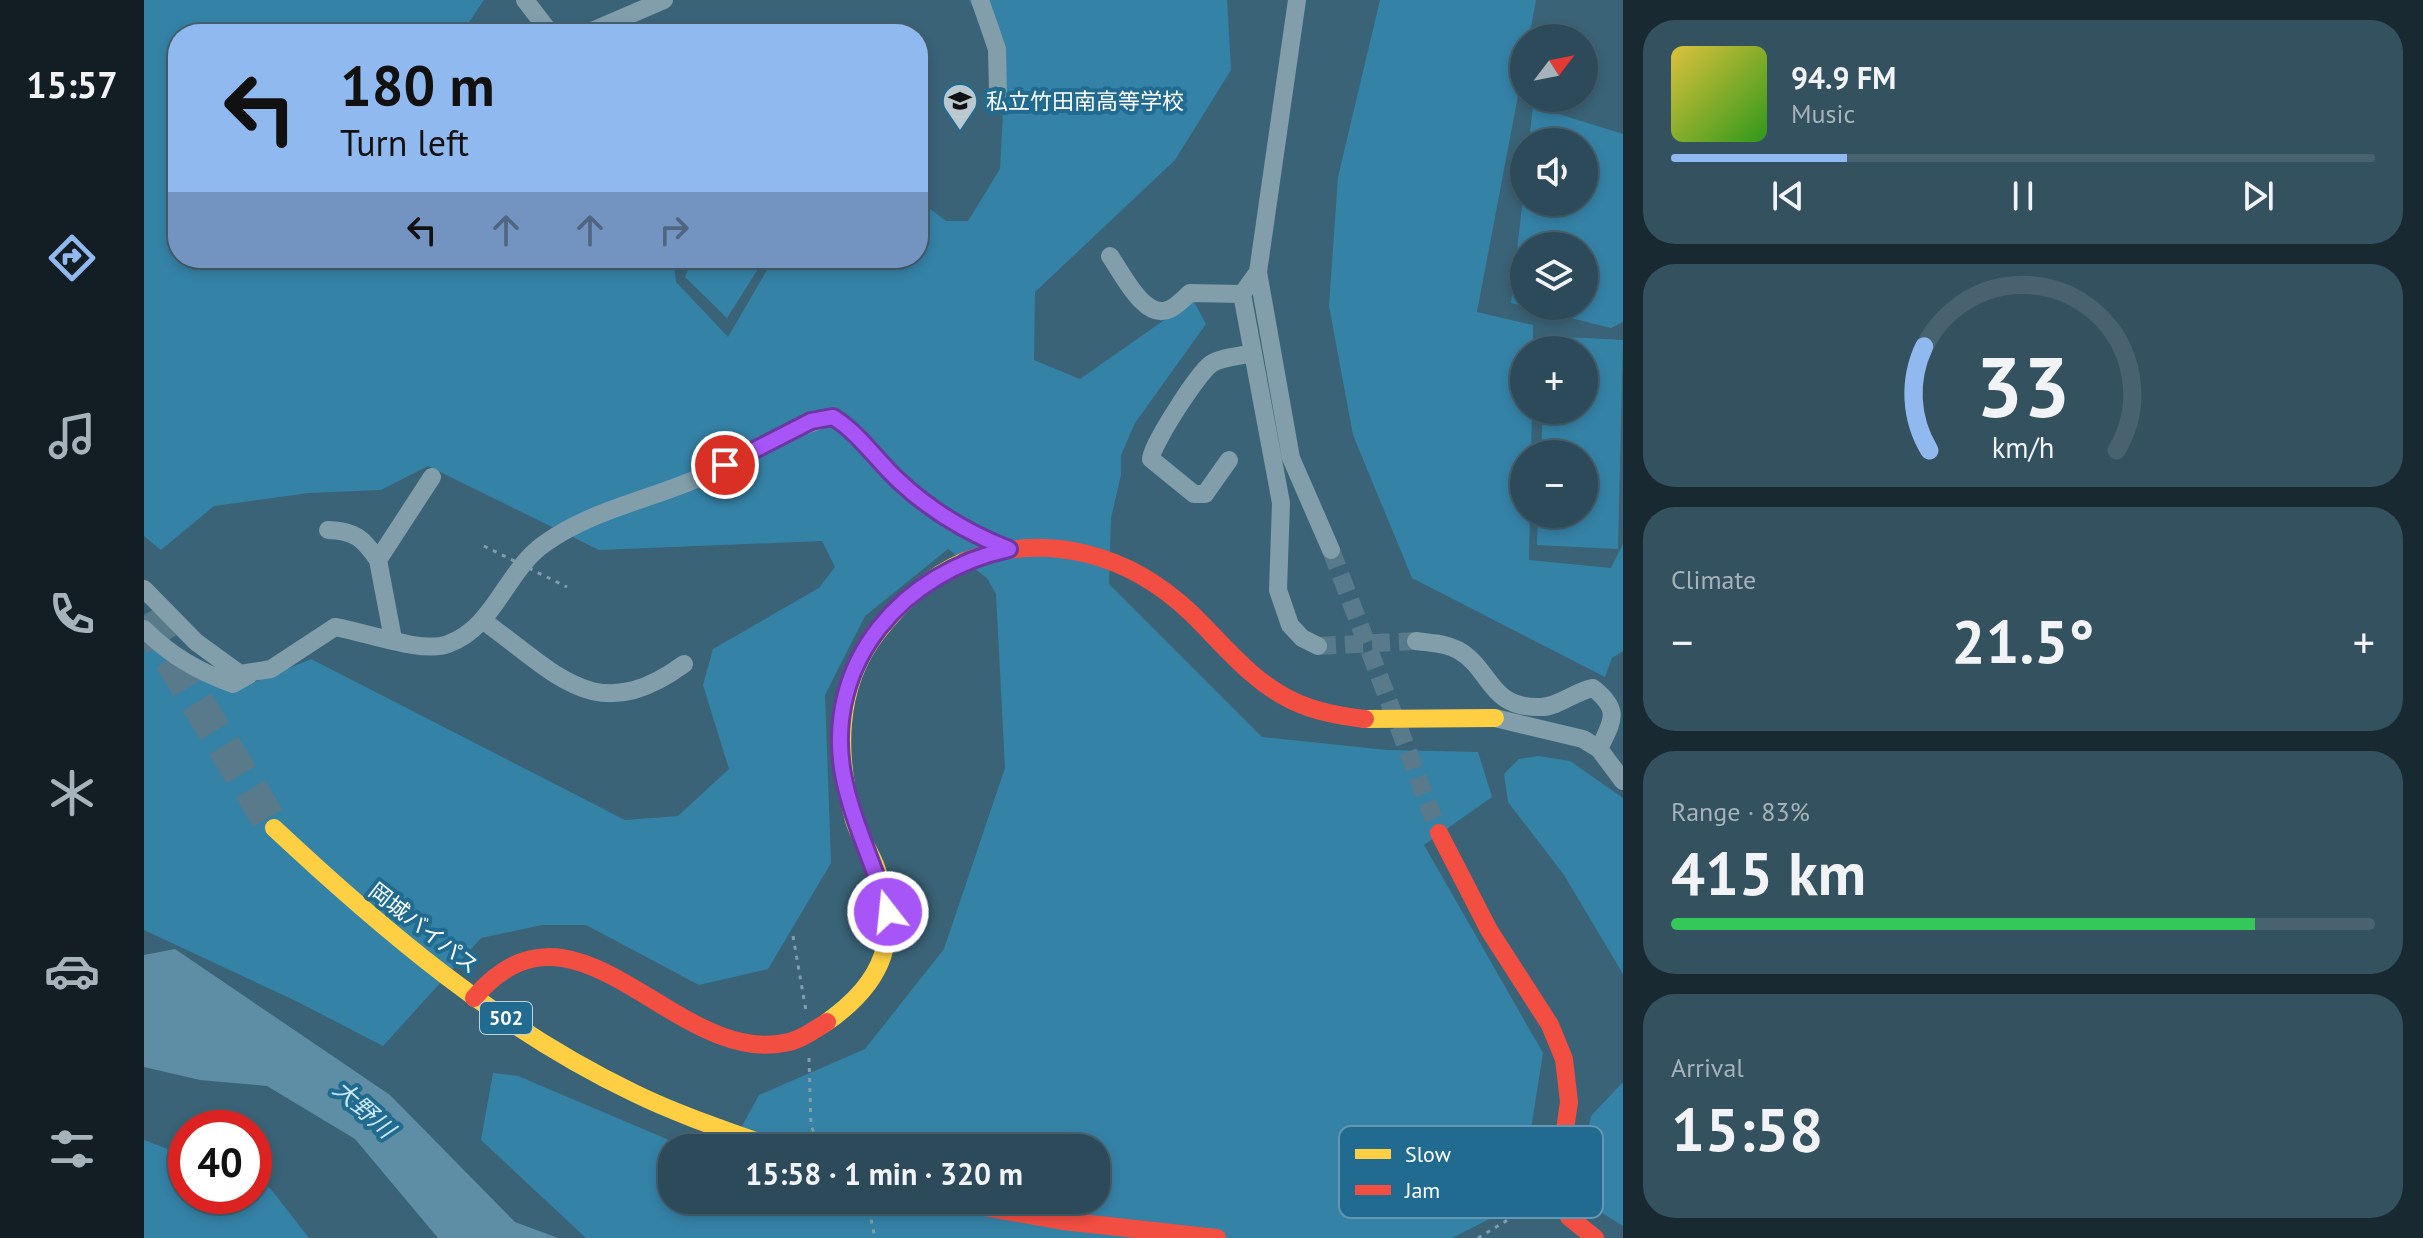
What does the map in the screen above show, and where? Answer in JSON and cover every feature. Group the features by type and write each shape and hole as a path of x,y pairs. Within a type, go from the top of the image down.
{"main road":[{"path":"474,998 497,971 525,958 556,954 582,961 711,1034 740,1044 791,1043 841,1017 869,989 884,953 888,912 876,869 855,822 842,771 843,709 853,670 884,619 921,586 980,555 1009,549 1086,549 1125,564 1182,605 1237,663 1294,702 1349,719 1495,718"},
{"name":"岡城バイパス","path":"274,828 354,904 474,998 631,1091 740,1134"},
{"path":"1439,833 1489,930 1550,1025 1564,1059 1569,1102 1565,1126"},
{"path":"1024,1214 1217,1238"},
{"path":"1570,1218 1595,1238"}],"street":[{"path":"525,0 543,24"},
{"path":"604,24 643,4 664,0"},
{"path":"980,0 997,49 998,93"},
{"path":"1297,0 1258,272 1291,458 1331,550"},
{"path":"1110,256 1147,307 1157,312 1169,310 1190,293 1242,294"},
{"path":"1258,272 1242,294 1281,503 1278,590 1290,625 1302,638 1318,646"},
{"path":"1229,460 1205,494 1194,494 1151,459 1151,448 1171,422 1196,377 1213,362 1253,353"},
{"path":"144,589 219,662 240,674 271,669 335,627 393,639 420,649 448,644 482,620 542,545 605,510 697,479 811,421 833,417 852,428 899,481 956,525 1009,549"},
{"path":"378,560 432,477"},
{"path":"328,530 352,531 363,539 378,560 393,639"},
{"path":"482,620 583,692 638,692 657,684 684,664"},
{"path":"144,629 159,646 215,677 233,684 251,673"},
{"path":"1416,641 1460,651 1502,697 1522,707 1546,708 1577,690 1593,688 1609,701 1614,719 1599,749"},
{"path":"1495,718 1583,739 1599,749 1623,781"}],"path":[{"path":"484,546 567,587"},
{"path":"793,936 810,1032 807,1083 811,1126 815,1134"},
{"path":"870,1214 875,1238"},
{"path":"1478,1238 1511,1218"}],"shaded area":[{"path":"144,0 484,0 468,24 168,24 168,268 674,268 676,282 728,337 768,268 928,268 928,208 946,221 968,221 1000,169 1004,95 990,38 969,0 1227,0 1231,70 1175,160 1035,292 1034,360 1080,379 1193,300 1206,324 1135,423 1121,455 1121,475 1111,518 1109,584 1262,737 1387,750 1478,752 1492,797 1424,845 1543,1053 1531,1126 1339,1126 1339,1218 1491,1218 1452,1238 586,1238 481,1140 493,1073 518,1076 658,1135 658,1214 1110,1214 1110,1134 738,1134 759,1095 865,1049 944,949 1005,768 996,594 987,578 948,549 865,616 825,695 831,863 768,969 699,985 586,925 542,925 481,938 383,1046 296,1001 144,930 144,641 231,692 311,659 625,820 678,816 729,769 703,685 713,649 819,588 835,567 822,541 599,550 428,466 381,490 309,493 214,506 161,550 144,536"},
{"path":"1380,0 1536,0 1532,24 1510,24 1510,112 1515,112 1477,312 1533,325 1533,336 1510,336 1510,424 1532,424 1531,440 1510,440 1510,528 1530,528 1529,560 1611,568 1623,544 1623,651 1612,658 1605,677 1412,578 1353,435 1329,306 1338,177"},
{"path":"1532,112 1552,112 1623,134 1623,322 1611,328 1579,320 1598,320 1598,232 1519,232 1521,216 1598,216 1598,128 1531,128"},
{"path":"689,268 759,268 727,318 685,277"},
{"path":"1598,339 1623,340 1618,549 1537,545 1538,528 1598,528 1598,440 1542,440 1542,424 1598,424"},
{"path":"1538,756 1570,761 1623,798 1623,974 1564,875 1508,802 1504,774 1519,759"},
{"path":"1623,1082 1623,1226 1603,1214 1603,1126 1589,1126 1591,1116"},
{"path":"144,1140 168,1149 168,1214 272,1214 272,1191 309,1238 144,1238"}],"water":[{"name":"大野川","path":"175,949 390,1095 515,1222 558,1238 438,1238 355,1139 267,1086 200,1080 144,1067 144,955"}],"tunnel":[{"path":"1331,550 1439,833"},
{"path":"144,615 274,828"},
{"path":"1318,646 1416,641"}],"traffic: slow":[{"path":"827,1022 863,991 874,974 887,937 884,894 854,820 844,772 843,723 853,676 863,654 896,611 927,583 965,561"},
{"path":"1365,719 1495,718"},
{"path":"274,828 400,940 536,1039 651,1101 737,1134"}],"traffic: jam":[{"path":"965,561 996,552 1027,548 1057,549 1114,563 1167,593 1251,673 1278,693 1320,711 1365,719"},
{"path":"1439,833 1489,930 1550,1025 1564,1059 1569,1102 1565,1126"},
{"path":"474,998 512,966 551,957 589,965 706,1030 747,1043 789,1042 827,1022"},
{"path":"1024,1214 1217,1238"},
{"path":"1570,1218 1595,1238"}],"place":[{"name":"私立竹田南高等学校","path":"960,132"}],"route":[{"path":"725,465 811,421 833,417 852,428 899,481 956,525 1009,549 980,555 952,567 921,586 884,619 853,670 843,709 842,771 855,822 876,869 888,912"}]}
